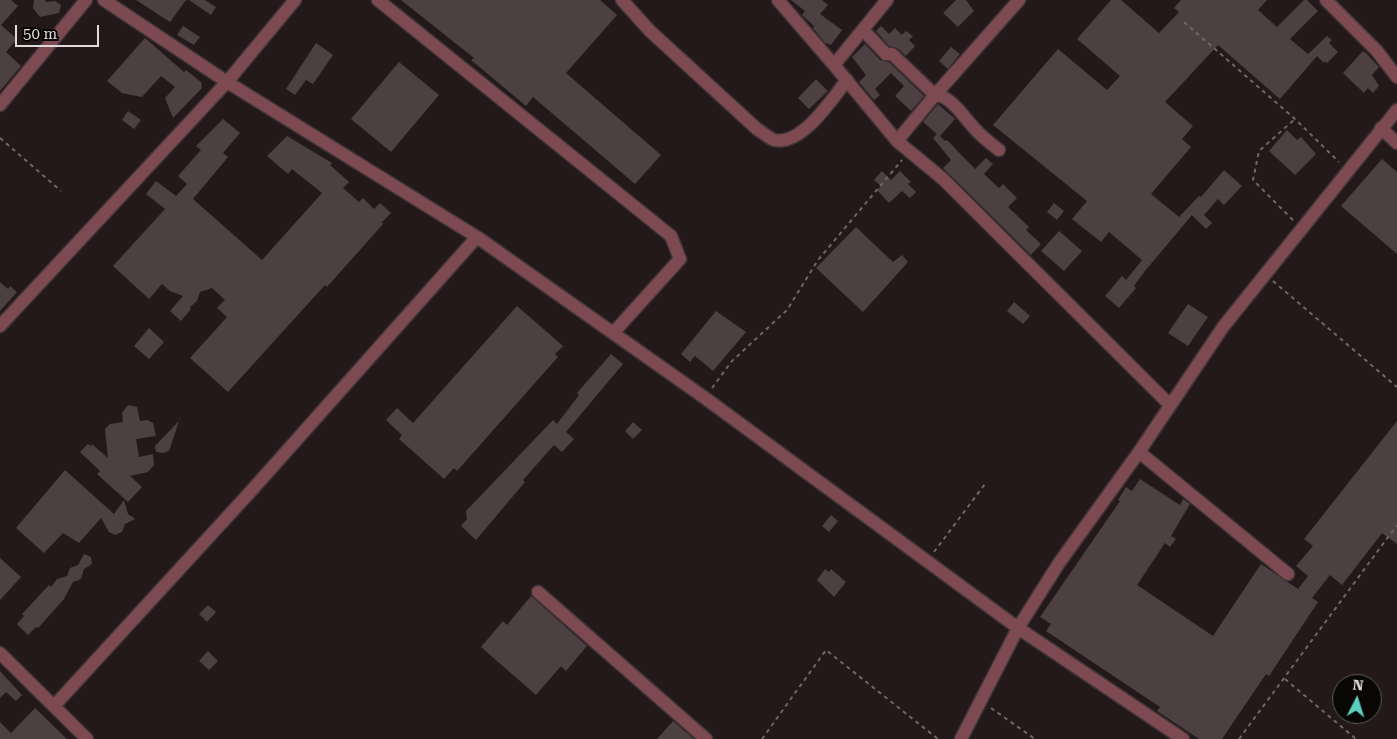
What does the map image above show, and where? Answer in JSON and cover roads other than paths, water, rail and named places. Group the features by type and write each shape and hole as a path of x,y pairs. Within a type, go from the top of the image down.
{"street":[{"path":"0,104 86,0"},
{"path":"104,0 227,82 477,237 614,332 1018,628 1183,739"},
{"path":"0,326 227,82 295,0"},
{"path":"378,0 671,236 680,260 614,332"},
{"path":"622,0 650,31 758,130 774,140 794,138 814,121 847,80"},
{"path":"778,0 897,141 943,179 1170,405"},
{"path":"834,65 887,0"},
{"path":"897,141 935,94 981,45 1019,0"},
{"path":"1326,0 1377,51 1397,77"},
{"path":"863,30 886,54 892,54 935,94 942,95 984,138 999,150"},
{"path":"961,739 1018,628 1059,563 1138,452 1223,327 1397,110"},
{"path":"1381,128 1397,143"},
{"path":"54,706 252,490 477,237"},
{"path":"1138,452 1288,574"},
{"path":"538,592 706,739"},
{"path":"0,653 87,739"}]}
